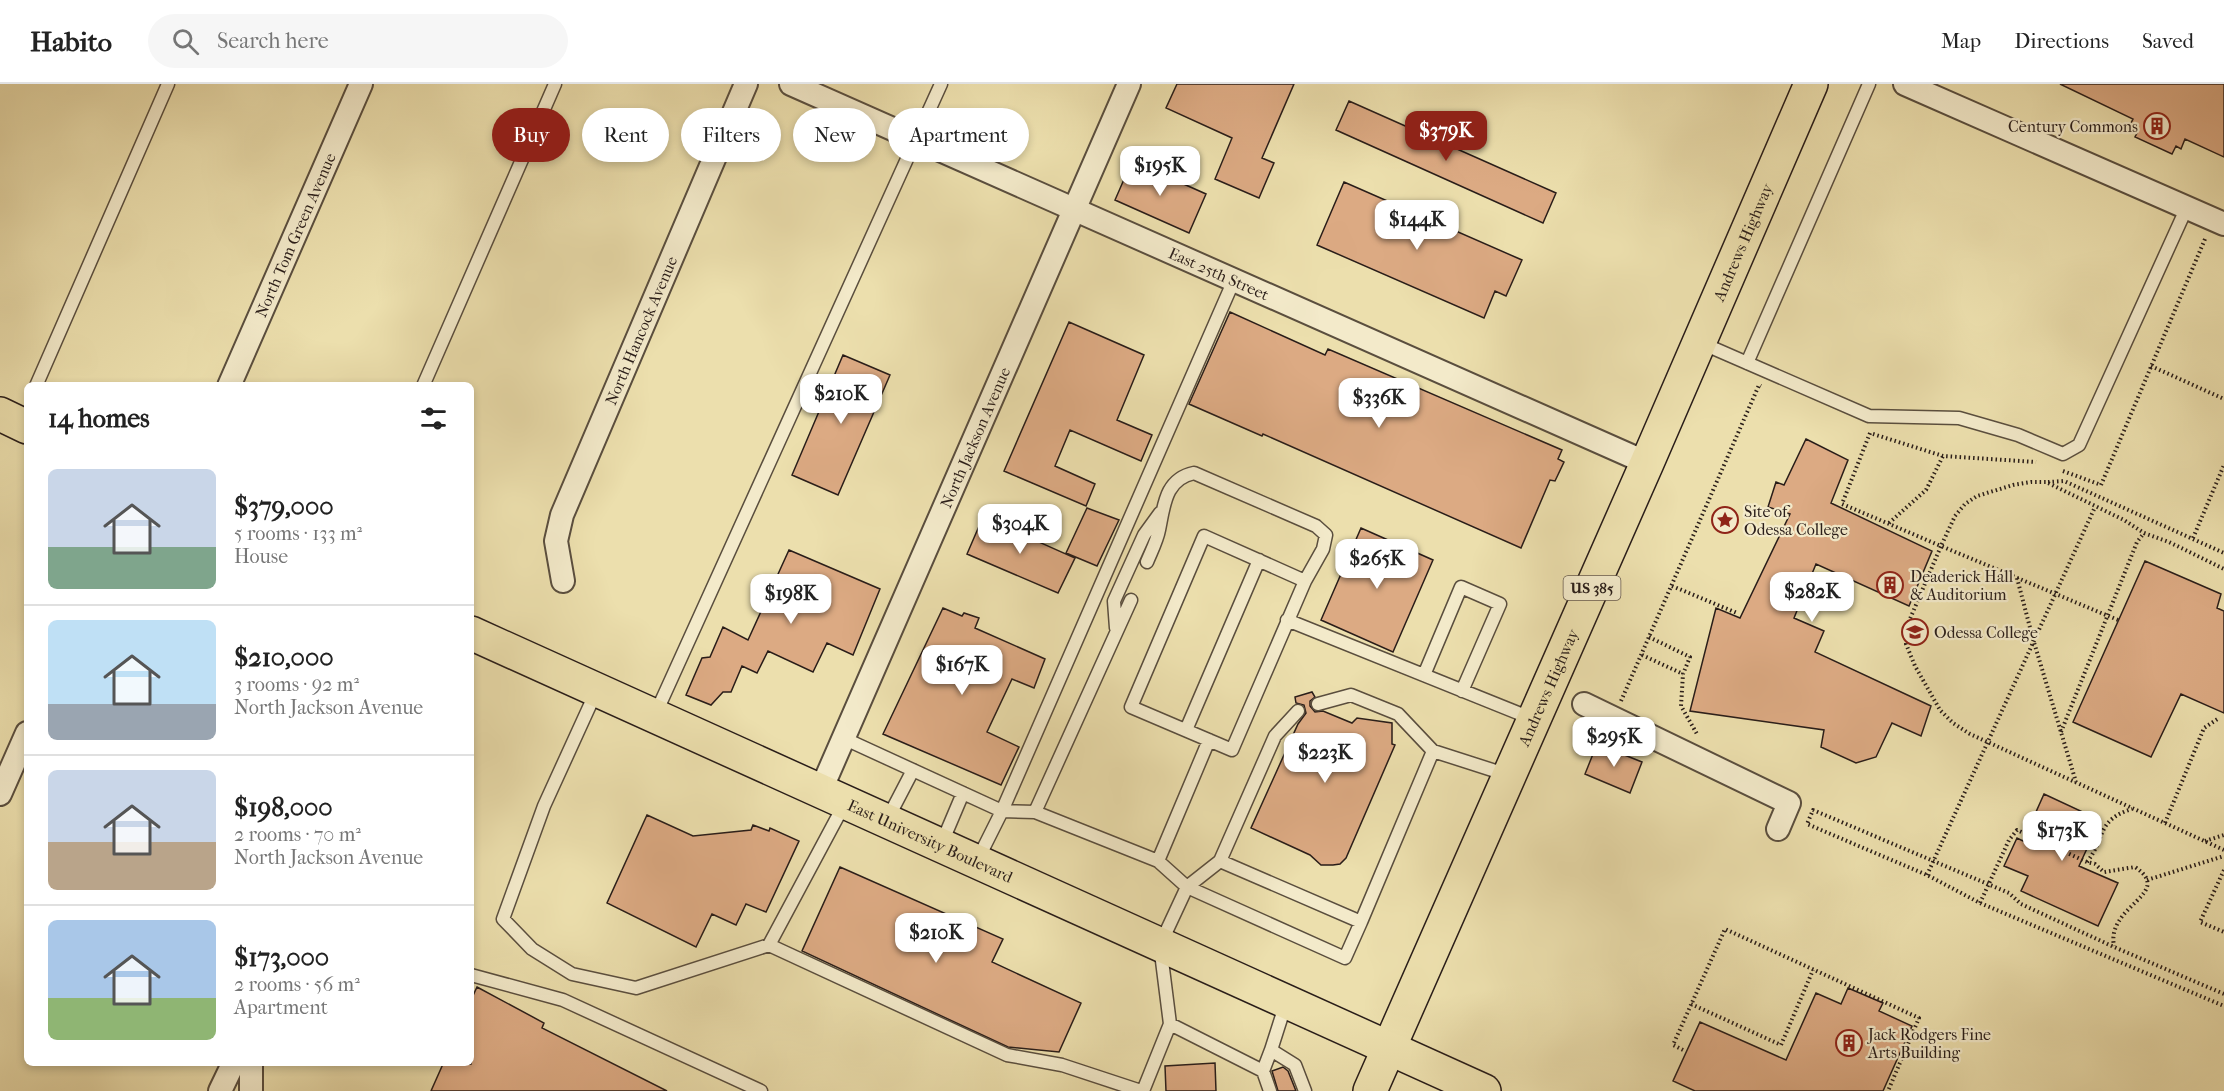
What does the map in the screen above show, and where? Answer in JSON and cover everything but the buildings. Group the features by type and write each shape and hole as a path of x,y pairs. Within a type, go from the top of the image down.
{"main road":[{"name":"Andrews Highway","path":"1370,1091 1647,463 1810,84"},
{"name":"East University Boulevard","path":"474,634 1484,1091"}],"street":[{"name":"North Tom Green Avenue","path":"232,382 361,84"},
{"name":"North Hancock Avenue","path":"563,581 556,541 562,515 746,84"},
{"name":"East 25th Street","path":"791,84 888,126"},
{"name":"North Jackson Avenue","path":"833,797 843,738 1129,84"},
{"path":"1905,84 2187,207 2219,233"},
{"name":"East 25th Street","path":"969,162 1647,463"},
{"path":"1584,704 1789,803 1778,829"},
{"path":"0,794 24,740"},
{"path":"220,1091 232,1066"},
{"path":"251,1066 251,1091"}],"lane":[{"path":"38,382 168,84"},
{"path":"425,382 555,84"},
{"path":"931,108 941,84"},
{"path":"1747,363 1869,84"},
{"path":"654,716 907,162"},
{"path":"1699,342 1869,417 1959,418 2018,435 2063,454 2079,445 2187,207"},
{"path":"977,862 1002,812 1234,280"},
{"path":"1116,629 1114,602 1144,535 1161,512 1174,482 1184,475 1194,473 1316,526 1326,535 1323,549 1287,620 1232,750 1131,707 1194,557 1204,536 1305,581"},
{"path":"1147,562 1159,531 1161,512"},
{"path":"1186,730 1259,560"},
{"path":"1424,675 1461,587 1500,604 1462,691"},
{"path":"1035,812 1131,600"},
{"path":"1287,620 1534,720"},
{"path":"597,690 544,806 503,919 532,949 572,974 636,988 769,945 1007,1055 1062,1065 1142,1091 1170,1024 1160,945 1187,887 1220,861 1275,736 1298,711"},
{"path":"1318,704 1351,695 1398,714 1433,751 1509,776"},
{"path":"843,738 1002,812 1035,812 1158,861 1187,887 1345,958 1433,751"},
{"path":"1158,861 1209,740"},
{"path":"886,821 913,770"},
{"path":"940,846 963,793"},
{"path":"769,945 833,797"},
{"path":"1220,861 1361,922"},
{"path":"474,976 563,1000 761,1091"},
{"path":"1270,1091 1263,1071 1286,1002"},
{"path":"1170,1024 1263,1071"},
{"path":"1271,1050 1295,1065 1305,1091"}],"path":[{"path":"2057,469 2101,485 2205,238 2219,233"},
{"path":"2151,366 2224,399"},
{"path":"1614,718 1759,386 1769,390"},
{"path":"1860,428 1943,456 2035,461 2046,465"},
{"path":"1870,433 1842,504 2118,620"},
{"path":"1889,523 1926,490 1943,456"},
{"path":"2193,538 2224,465"},
{"path":"2224,553 2064,481 2013,485 1977,496 1965,504 1955,516 1907,626 1906,644 1915,666 1940,710 1953,723 1987,742 2224,850"},
{"path":"2046,483 2224,569"},
{"path":"1927,875 2095,507"},
{"path":"2061,732 2137,542 2144,532"},
{"path":"2017,578 2076,782"},
{"path":"1672,586 1737,613"},
{"path":"1649,637 1690,657 1683,674 1681,706 1717,768"},
{"path":"1641,655 1683,674"},
{"path":"2165,823 2205,728 2219,718"},
{"path":"2087,862 2104,826 2115,813 2133,808"},
{"path":"2224,994 2021,904 2009,893 1813,810 1807,824 1927,875 1980,903 2224,1006"},
{"path":"1980,903 2009,840 2017,830 2096,864 2104,872 2134,867 2144,873 2147,888 2143,897 2127,908 2117,921 2112,935 2114,947"},
{"path":"2205,841 2224,835"},
{"path":"2147,880 2224,856"},
{"path":"2224,870 2200,922 2224,932"},
{"path":"1683,1050 1673,1045 1725,929 1919,1018 1888,1091"},
{"path":"1691,1004 1781,1045 1813,970"}],"place":[{"name":"Century Commons","path":"2157,126"},
{"name":"Site of Odessa College","path":"1725,520"},
{"name":"Deaderick Hall & Auditorium","path":"1890,585"},
{"name":"Odessa College","path":"1915,632"},
{"name":"Jack Rodgers Fine Arts Building","path":"1849,1043"}]}
